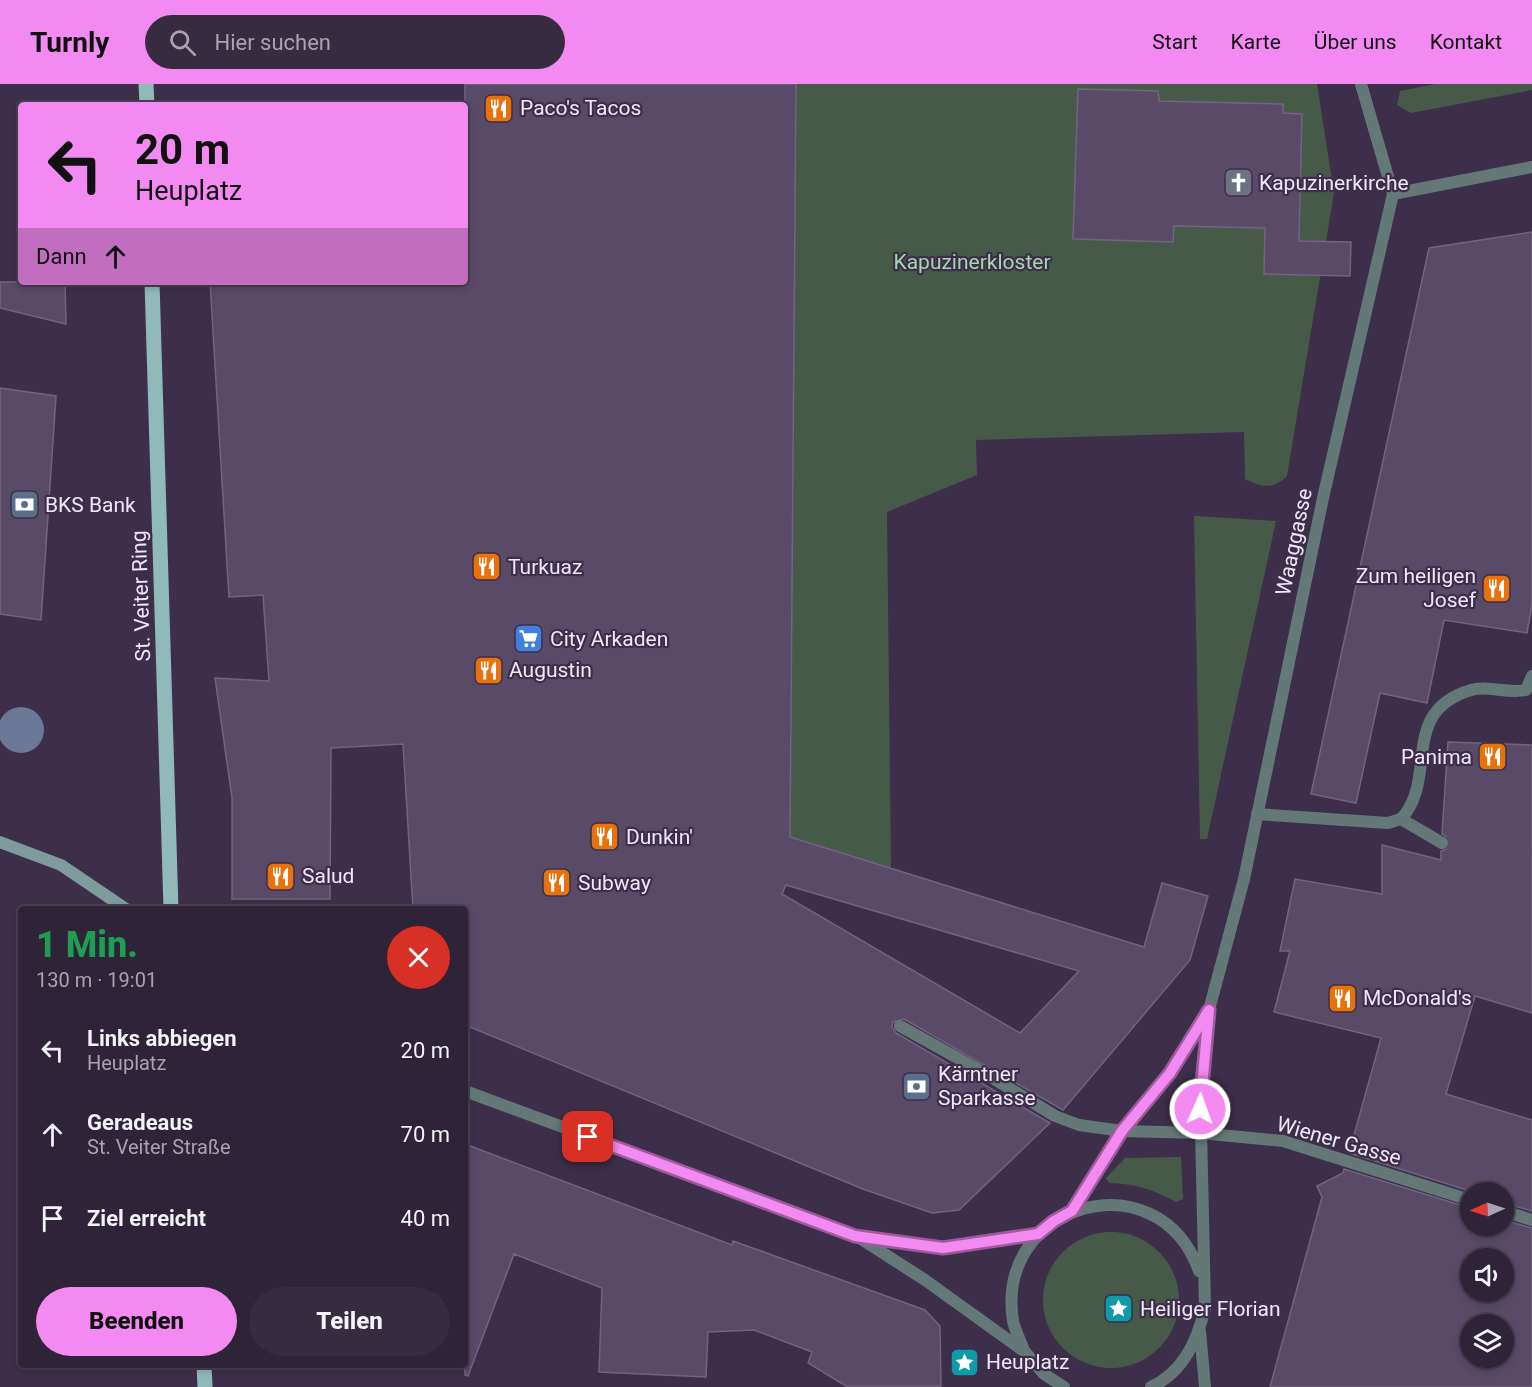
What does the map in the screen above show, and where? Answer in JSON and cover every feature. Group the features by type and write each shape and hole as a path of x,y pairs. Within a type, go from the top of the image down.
{"main road":[{"path":"146,84 147,102"},
{"name":"St. Veiter Ring","path":"152,285 171,906"},
{"path":"0,842 61,865 122,906"},
{"path":"204,1368 206,1387"}],"street":[{"name":"Waaggasse","path":"1209,1010 1244,879 1323,498 1394,194 1361,84"},
{"path":"1394,194 1532,167"},
{"path":"1257,814 1388,823 1401,819 1412,808 1418,791 1423,739 1432,717 1456,695 1475,688 1529,695 1532,676"},
{"path":"1401,819 1442,843"},
{"path":"1072,1211 1122,1131 1170,1073 1209,1010"},
{"path":"1150,1387 1161,1382 1185,1360 1200,1331 1205,1307 1200,1085 1209,1010"},
{"name":"Wiener Gasse","path":"900,1026 1055,1116 1079,1125 1122,1131 1200,1133 1283,1141 1460,1197"},
{"path":"468,1091 855,1236 926,1280 1025,1352 1044,1374 1064,1387"},
{"path":"1025,1352 1013,1322 1011,1291 1020,1260 1038,1234 1054,1221 1072,1211 1100,1204 1128,1206 1154,1216 1177,1233 1194,1256 1203,1282"},
{"path":"1514,1214 1532,1220"},
{"path":"855,1236 943,1248 1038,1234"},
{"path":"1200,1331 1205,1387"}],"green space":[{"name":"Kapuzinerkloster","path":"796,84 1317,84 1334,193 1287,476 1277,484 1267,486 1245,479 1244,432 976,440 977,475 887,512 891,869 790,837"},
{"path":"1435,84 1532,84 1532,90 1411,113 1397,105 1400,91"},
{"path":"1194,516 1276,521 1207,839 1200,839"},
{"path":"1181,1157 1183,1199 1176,1202 1144,1188 1109,1183 1106,1178 1125,1158"},
{"path":"1111,1232 1137,1237 1149,1243 1159,1252 1168,1262 1174,1274 1179,1300 1174,1326 1168,1338 1159,1348 1149,1357 1137,1363 1111,1368 1085,1363 1073,1357 1063,1348 1054,1338 1048,1326 1043,1300 1048,1274 1054,1262 1063,1252 1073,1243 1085,1237"}],"water":[{"path":"21,707 30,709 42,721 44,730 42,739 30,751 21,753 12,751 0,739 0,721 12,709"}],"building":[{"name":"City Arkaden","path":"465,84 796,84 790,837 1144,947 1162,883 1208,896 1190,960 1063,1110 904,1019 893,1022 892,1027 896,1033 1050,1123 959,1210 932,1213 863,1189 468,1026 468,906 413,906 403,744 331,748 330,899 232,899 232,798 215,678 269,681 263,595 229,597 210,285 468,285 468,102 465,102","holes":["786,885 1079,971 1020,1033 782,894"]},
{"path":"1078,89 1158,91 1159,101 1283,104 1283,113 1302,114 1299,241 1351,242 1350,276 1264,274 1265,228 1174,226 1173,242 1073,239"},
{"path":"1532,232 1532,604 1527,633 1444,620 1427,703 1380,693 1356,803 1311,794 1429,248"},
{"path":"0,282 18,282 18,285 65,285 66,324 0,308"},
{"name":"BKS Bank","path":"0,388 56,396 41,620 0,614"},
{"path":"1448,742 1532,745 1532,1013 1475,996 1446,1094 1532,1120 1532,1211 1514,1206 1514,1182 1460,1182 1460,1188 1349,1153 1381,1038 1274,1012 1290,951 1280,951 1295,879 1382,894 1382,845 1441,860 1441,851 1449,848 1449,839 1442,834"},
{"path":"468,1145 732,1245 733,1241 925,1310 940,1326 941,1386 846,1386 808,1363 812,1352 754,1330 708,1332 706,1377 599,1372 602,1288 514,1254 468,1376 465,1375 465,1368 468,1368"},
{"path":"1344,1169 1460,1205 1460,1236 1514,1236 1514,1223 1532,1228 1532,1387 1270,1387 1322,1197 1317,1186 1343,1173"}],"tunnel":[{"path":"1442,843 1532,849"}],"place":[{"name":"Paco's Tacos","path":"499,108"},
{"name":"Kapuzinerkirche","path":"1238,183"},
{"name":"BKS Bank","path":"24,505"},
{"name":"Turkuaz","path":"487,567"},
{"name":"Zum heiligen Josef","path":"1497,588"},
{"name":"City Arkaden","path":"529,639"},
{"name":"Augustin","path":"488,670"},
{"name":"Panima","path":"1493,757"},
{"name":"Dunkin'","path":"605,837"},
{"name":"Salud","path":"281,876"},
{"name":"Subway","path":"557,883"},
{"name":"McDonald's","path":"1342,998"},
{"name":"Kärntner Sparkasse","path":"917,1086"},
{"name":"Heiliger Florian","path":"1119,1309"},
{"name":"Heuplatz","path":"965,1362"}],"route":[{"path":"588,1137 855,1236 943,1248 1038,1234 1054,1221 1072,1211 1122,1131 1170,1073 1209,1010 1200,1085 1200,1109"}]}
